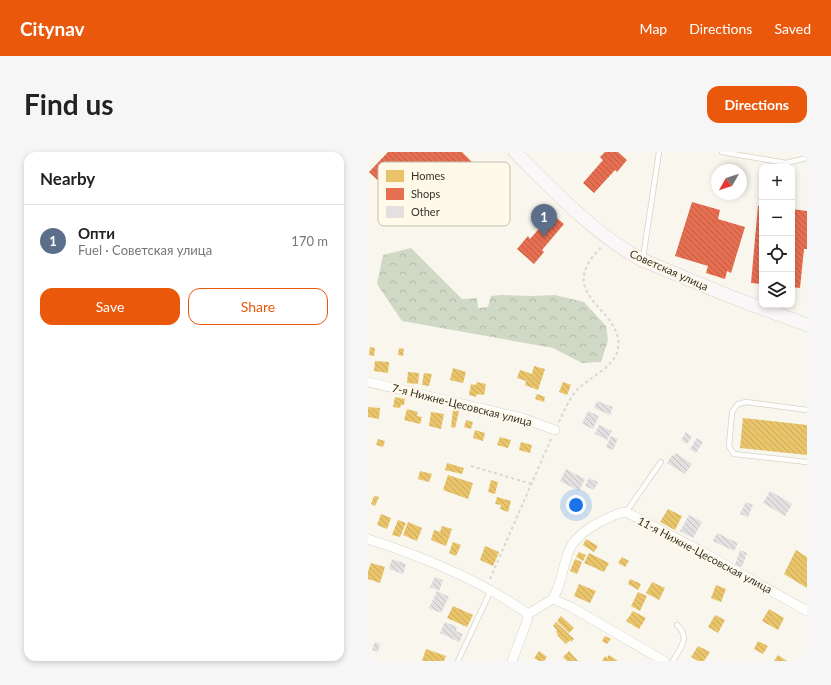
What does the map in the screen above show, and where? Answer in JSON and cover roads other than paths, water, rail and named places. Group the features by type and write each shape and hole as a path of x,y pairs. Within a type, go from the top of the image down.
{"main road":[{"name":"Советская улица","path":"515,152 564,201 608,239 642,260 730,296 807,325"}],"street":[{"name":"7-я Нижне-Цесовская улица","path":"368,382 522,418 555,430"},
{"name":"11-я Нижне-Цесовская улица","path":"552,599 557,591 570,546 584,531 618,513 626,512 699,550 807,611"},
{"path":"368,539 429,561 488,589 528,614"},
{"path":"512,661 527,621 528,614 552,599 571,607 664,661"}],"lane":[{"path":"642,260 659,152"},
{"path":"722,152 786,162 807,158"},
{"path":"807,410 746,402 738,404 732,412 728,446 734,454 807,462"},
{"path":"626,512 662,462"},
{"path":"458,661 488,589"},
{"path":"673,661 685,637 682,630 677,625"}],"place":[{"name":"Опти","path":"544,237"}]}
